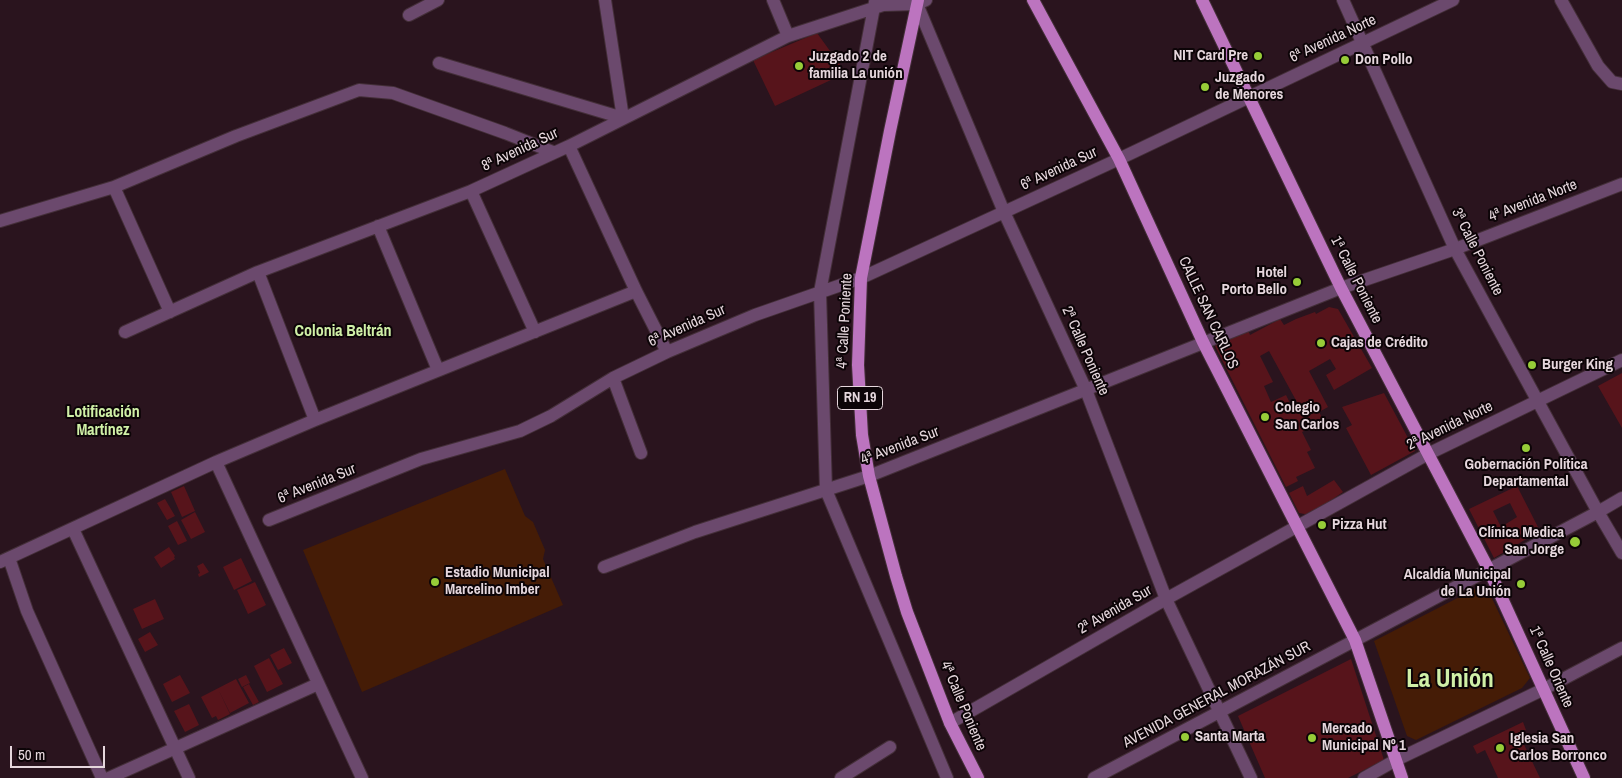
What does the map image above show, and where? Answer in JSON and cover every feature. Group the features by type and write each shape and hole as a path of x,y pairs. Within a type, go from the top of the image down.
{"main road":[{"name":"CALLE SAN CARLOS","path":"1033,0 1119,159 1203,342 1355,640 1402,778"},
{"name":"1ª Calle Poniente","path":"1202,0 1341,288 1489,570"},
{"name":"4ª Calle Poniente","path":"920,1 890,131 861,278 858,365 862,435 869,476 907,612 950,723 978,778"},
{"name":"1ª Calle Oriente","path":"1489,570 1584,778"}],"street":[{"path":"409,15 438,0"},
{"path":"439,63 623,118 605,0"},
{"path":"773,0 788,36"},
{"name":"3ª Calle Poniente","path":"1343,0 1455,249 1622,553"},
{"name":"6ª Avenida Norte","path":"1119,159 1453,0"},
{"path":"1561,0 1598,66 1612,82 1622,84"},
{"name":"8ª Avenida Sur","path":"125,332 258,272 471,191 569,146 788,36 874,4 883,5 920,1"},
{"name":"2ª Calle Poniente","path":"920,1 1004,212 1086,390 1166,599 1221,711 1251,778"},
{"path":"874,4 820,292 826,490 947,778"},
{"path":"0,221 114,187 236,136 359,90 393,93 553,152"},
{"path":"569,146 636,291 667,352"},
{"name":"6ª Avenida Sur","path":"269,520 421,459 520,431 552,416 613,378 667,352 755,315 861,278 1119,159"},
{"name":"4ª Avenida Norte","path":"1203,342 1341,288 1455,249 1622,184"},
{"path":"114,187 170,312"},
{"path":"471,191 535,332"},
{"path":"378,226 438,370"},
{"path":"258,272 315,420"},
{"path":"102,778 4,560 216,462 315,420 636,291"},
{"name":"4ª Avenida Sur","path":"604,567 695,532 869,476 1203,342"},
{"name":"2ª Avenida Norte","path":"1296,527 1428,454 1622,360"},
{"path":"613,378 641,453"},
{"path":"216,462 362,778"},
{"name":"AVENIDA GENERAL MORAZÁN SUR","path":"1094,778 1622,498"},
{"name":"2ª Avenida Sur","path":"950,723 1296,527"},
{"path":"73,529 189,778"},
{"path":"1364,778 1396,760 1544,689 1622,648"},
{"path":"109,778 318,684"},
{"path":"840,778 890,746"}],"shaded area":[{"name":"Estadio Municipal Marcelino Imber","path":"505,469 525,516 533,522 545,550 543,559 563,605 362,692 303,550"},
{"path":"1477,588 1487,588 1530,678 1522,688 1416,740 1407,736 1374,641"}],"building":[{"name":"Juzgado 2 de familia La unión","path":"817,33 846,73 775,106 753,60"},
{"path":"1329,307 1338,309 1372,368 1334,390 1326,375 1336,369 1330,359 1309,371 1328,407 1319,412 1324,421 1302,432 1311,450 1307,452 1315,468 1296,477 1298,481 1286,487 1215,346 1248,330 1250,335 1280,319 1284,325 1315,312 1316,314","holes":["1269,351 1298,404 1292,407 1286,395 1271,402 1264,386 1273,382 1260,356"]},
{"path":"1622,373 1622,428 1598,386"},
{"path":"1384,393 1415,451 1371,475 1346,428 1352,425 1342,407"},
{"path":"1334,480 1343,492 1310,515 1299,513 1289,493 1303,486 1307,496"},
{"path":"184,486 195,511 182,517 171,492"},
{"path":"1517,486 1540,531 1494,558 1469,509","holes":["1510,503 1517,517 1501,527 1493,511"]},
{"path":"165,499 175,516 167,520 157,503"},
{"path":"195,512 205,532 191,539 181,520"},
{"path":"177,521 187,541 178,545 168,526"},
{"path":"169,547 175,559 161,568 154,557"},
{"path":"241,558 252,581 234,590 223,567"},
{"path":"203,563 209,572 199,577 198,574 200,573 197,566"},
{"path":"255,582 266,605 248,614 237,590"},
{"path":"155,599 164,619 142,629 133,609"},
{"path":"150,632 158,645 145,652 138,639"},
{"path":"284,648 292,663 278,670 270,655"},
{"path":"269,658 283,684 267,692 254,666"},
{"name":"Mercado Municipal Nº 1","path":"1351,659 1384,760 1348,778 1265,778 1238,716"},
{"path":"180,675 190,693 172,702 163,684"},
{"path":"246,675 250,683 242,687 238,679"},
{"path":"236,679 249,703 230,713 219,691 230,714 218,720 216,716 212,718 201,697"},
{"path":"249,684 259,702 253,705 243,687"},
{"path":"189,704 199,725 185,732 174,711"},
{"name":"Iglesia San Carlos Borronco","path":"1523,722 1526,730 1519,734 1540,778 1498,778 1485,750 1477,754 1473,746"}],"place":[{"name":"NIT Card Pre","path":"1258,56"},
{"name":"Don Pollo","path":"1345,60"},
{"name":"Juzgado 2 de familia La unión","path":"799,66"},
{"name":"Juzgado de Menores","path":"1205,87"},
{"name":"Hotel Porto Bello","path":"1297,282"},
{"name":"Cajas de Crédito","path":"1321,343"},
{"name":"Burger King","path":"1532,365"},
{"name":"Colegio San Carlos","path":"1265,417"},
{"name":"Gobernación Política Departamental","path":"1526,448"},
{"name":"Pizza Hut","path":"1322,525"},
{"name":"Clínica Medica San Jorge","path":"1575,542"},
{"name":"Estadio Municipal Marcelino Imber","path":"435,582"},
{"name":"Alcaldía Municipal de La Unión","path":"1521,584"},
{"name":"Santa Marta","path":"1185,737"},
{"name":"Mercado Municipal Nº 1","path":"1312,738"},
{"name":"Iglesia San Carlos Borronco","path":"1500,748"}],"district":[{"name":"Colonia Beltrán","path":"343,332"},
{"name":"Lotificación Martínez","path":"103,422"},
{"name":"La Unión","path":"1450,680"}]}
